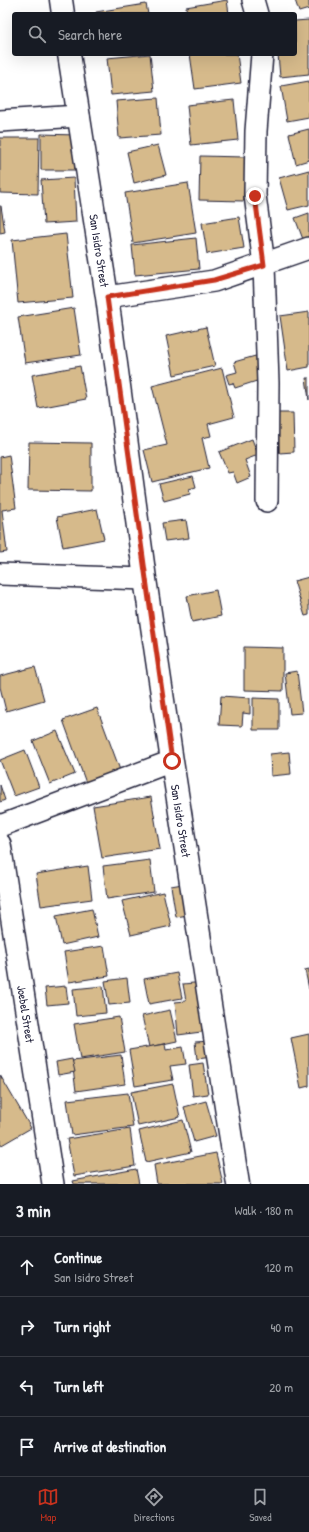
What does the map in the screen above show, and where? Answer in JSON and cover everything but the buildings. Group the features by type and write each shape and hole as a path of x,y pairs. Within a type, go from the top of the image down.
{"street":[{"path":"61,0 63,12"},
{"path":"253,0 256,12"},
{"name":"San Isidro Street","path":"69,56 107,297 172,761 238,1184"},
{"path":"262,56 256,131 255,196 264,265 268,383 267,500"},
{"path":"0,121 79,116"},
{"path":"107,297 214,280 264,265 309,248"},
{"path":"0,574 146,579"},
{"path":"0,826 172,761"},
{"name":"Joebel Street","path":"0,844 54,1184"}],"route":[{"path":"172,761 107,297 214,280 264,265 255,196"}]}
